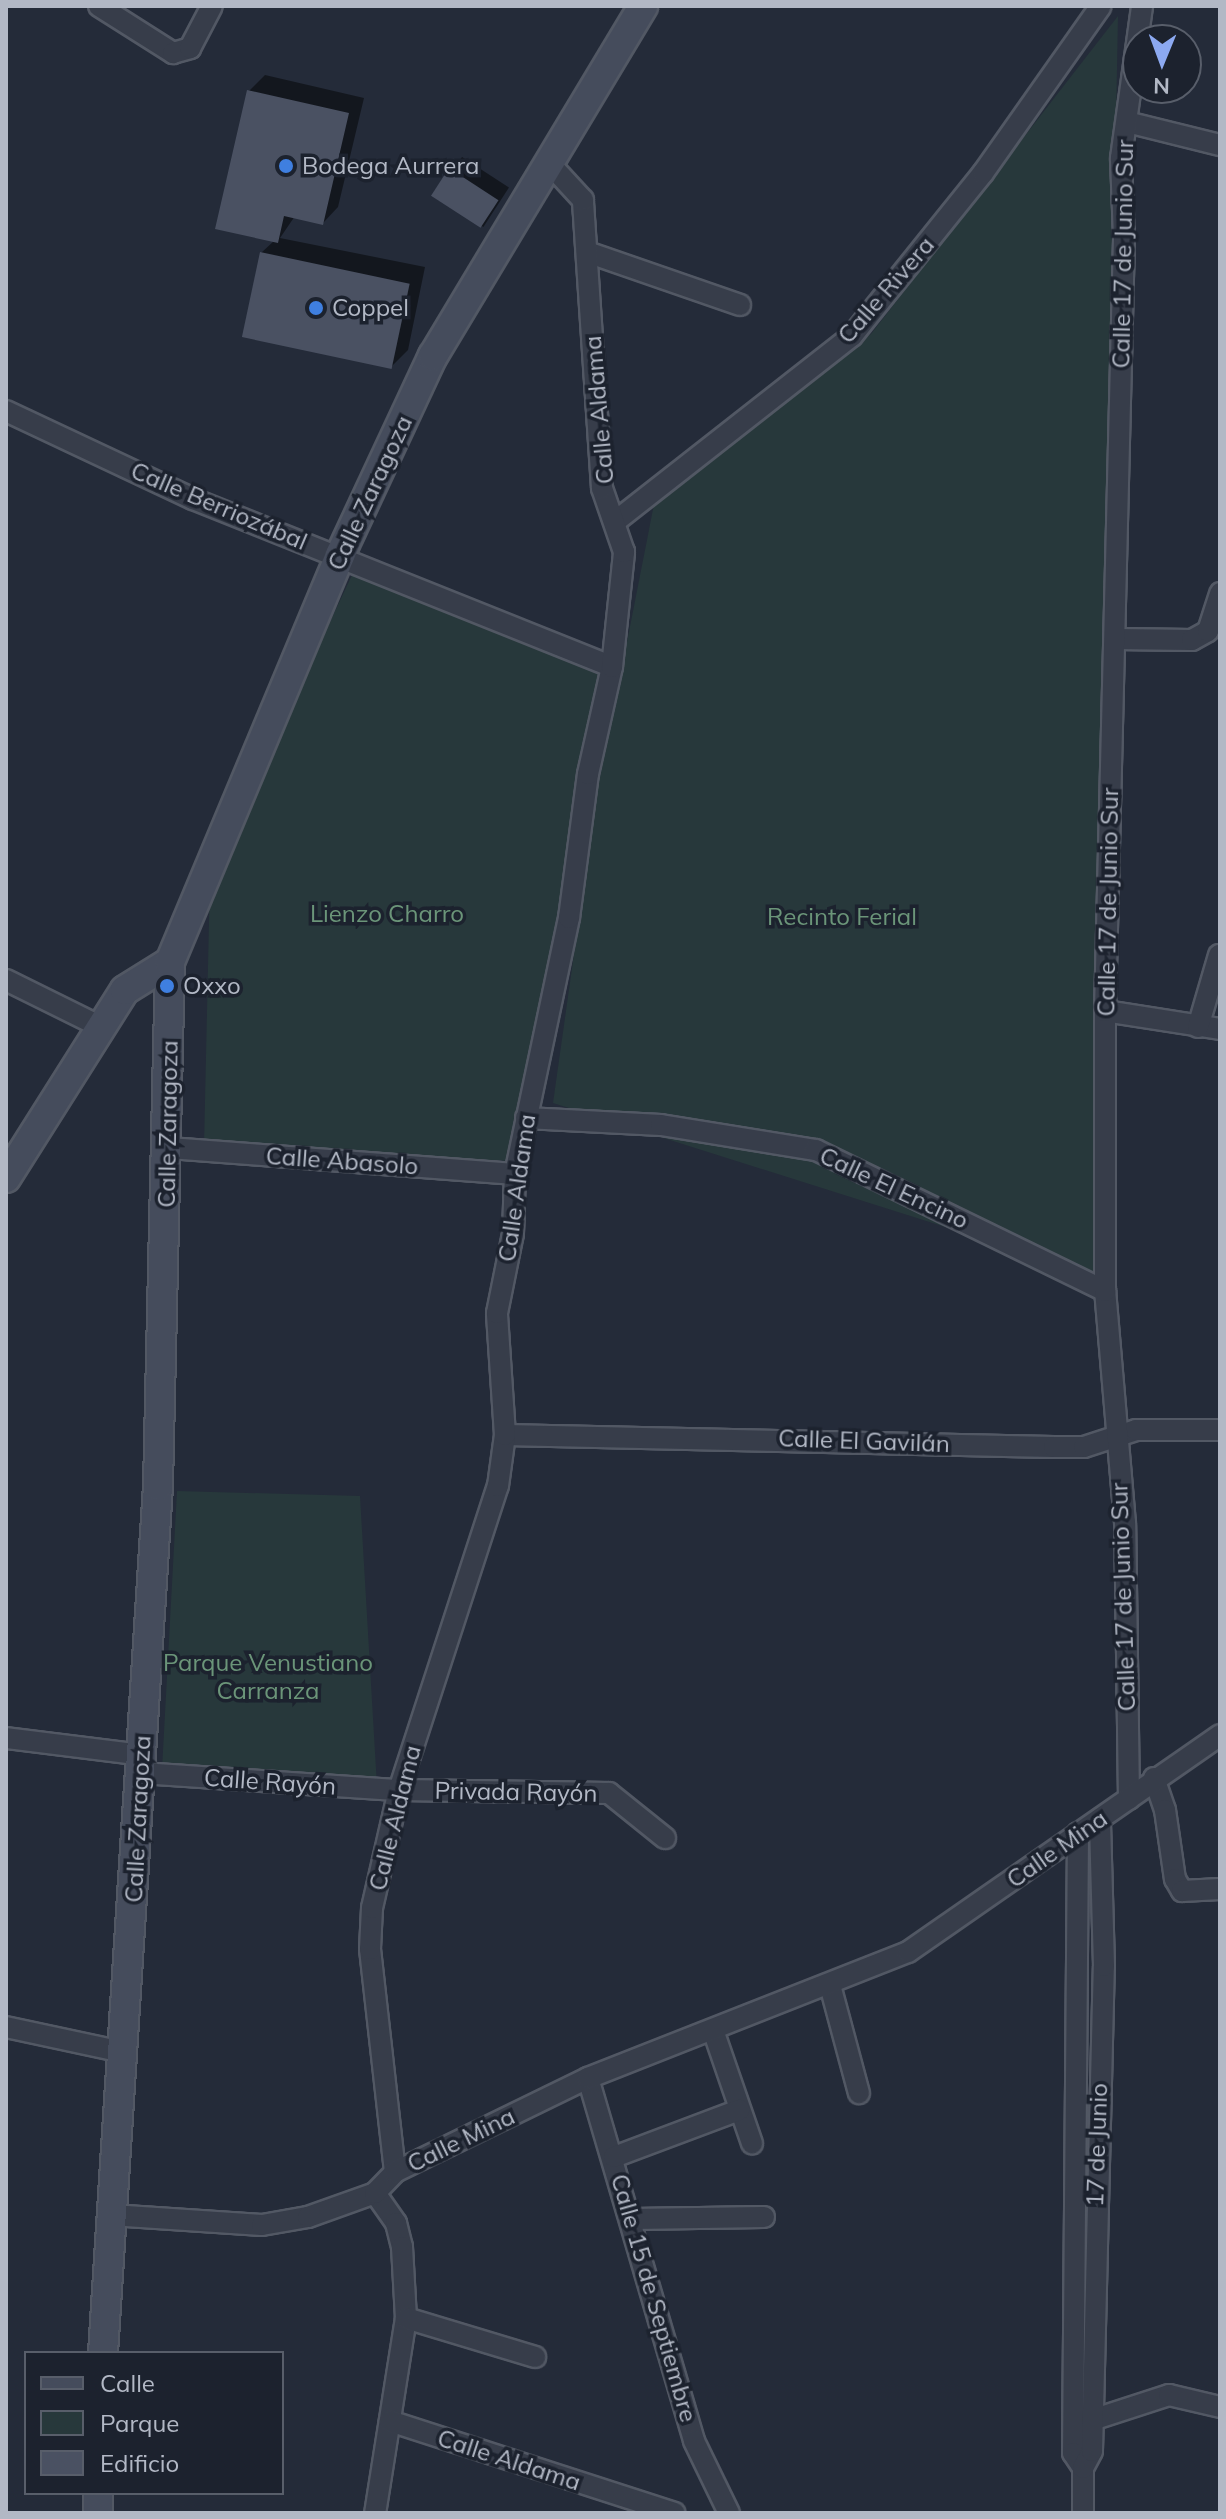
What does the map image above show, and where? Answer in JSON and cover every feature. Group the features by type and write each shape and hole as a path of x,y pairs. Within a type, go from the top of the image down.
{"main road":[{"name":"Calle Zaragoza","path":"103,2351 158,1486 169,1148 170,962 340,555 433,356 643,6"},
{"path":"6,1178 125,990 170,962"}],"street":[{"path":"99,6 173,53 190,48 212,6"},
{"name":"Calle Rivera","path":"616,521 852,336 983,173 1101,6"},
{"name":"Calle 17 de Junio Sur","path":"1129,1799 1125,1523 1114,1437 1105,1291 1105,1011 1115,639 1121,158 1142,6"},
{"path":"1127,122 1220,145"},
{"name":"Calle Aldama","path":"395,2172 370,1949 372,1908 399,1790 498,1486 505,1435 497,1313 513,1234 515,1174 569,918 588,774 612,667 624,552 616,521 602,488 583,200 548,162"},
{"path":"587,252 740,305"},
{"name":"Calle Berriozábal","path":"6,411 193,499 340,555 612,667"},
{"path":"1115,639 1192,640 1208,631 1220,593"},
{"path":"1198,1027 1219,955"},
{"path":"6,980 101,1027"},
{"path":"1105,1011 1220,1029"},
{"name":"Calle El Encino","path":"526,1118 661,1125 816,1150 1105,1291"},
{"name":"Calle Abasolo","path":"169,1148 515,1174"},
{"name":"Calle El Gavilán","path":"505,1435 1084,1447 1136,1430 1220,1430"},
{"name":"Calle Mina","path":"111,2215 262,2225 308,2217 375,2193 395,2172 588,2078 908,1952 1220,1735"},
{"name":"Calle Rayón","path":"6,1738 141,1764 399,1790"},
{"path":"1154,1778 1165,1810 1175,1879 1182,1891 1220,1889"},
{"name":"Privada Rayón","path":"399,1790 609,1793 665,1838"},
{"name":"17 de Junio","path":"1083,2468 1073,2453 1087,2134 1104,1966 1100,1819"},
{"name":"17 de Junio","path":"1078,1833 1092,2420 1092,2451 1083,2468 1083,2513"},
{"path":"1080,1966 1104,1966"},
{"path":"830,1985 859,2093"},
{"path":"6,2027 123,2052"},
{"path":"713,2030 752,2143"},
{"name":"Calle 15 de Septiembre","path":"588,2078 633,2219 694,2441 729,2513"},
{"path":"614,2157 739,2110"},
{"path":"375,2193 396,2223 402,2247 406,2318 375,2513"},
{"path":"633,2219 764,2217"},
{"path":"406,2318 535,2357"},
{"path":"1092,2420 1169,2395 1220,2407"},
{"name":"Calle Aldama","path":"390,2421 674,2513"}],"green space":[{"name":"Recinto Ferial","path":"1118,16 1094,1274 553,1103 597,791 508,1161 204,1146 210,876 353,573 617,663 605,754 656,494 871,334"},
{"name":"Parque Venustiano Carranza","path":"177,1491 360,1496 377,1786 162,1769"}],"building":[{"path":"247,90 349,113 323,225 284,216 278,243 215,229"},
{"path":"449,168 498,200 481,228 431,196"},
{"path":"260,252 410,284 392,369 242,337"}],"place":[{"name":"Bodega Aurrera","path":"286,166"},
{"name":"Coppel","path":"316,308"},
{"name":"Oxxo","path":"167,986"}],"park label":[{"name":"Lienzo Charro","path":"387,914"}]}
